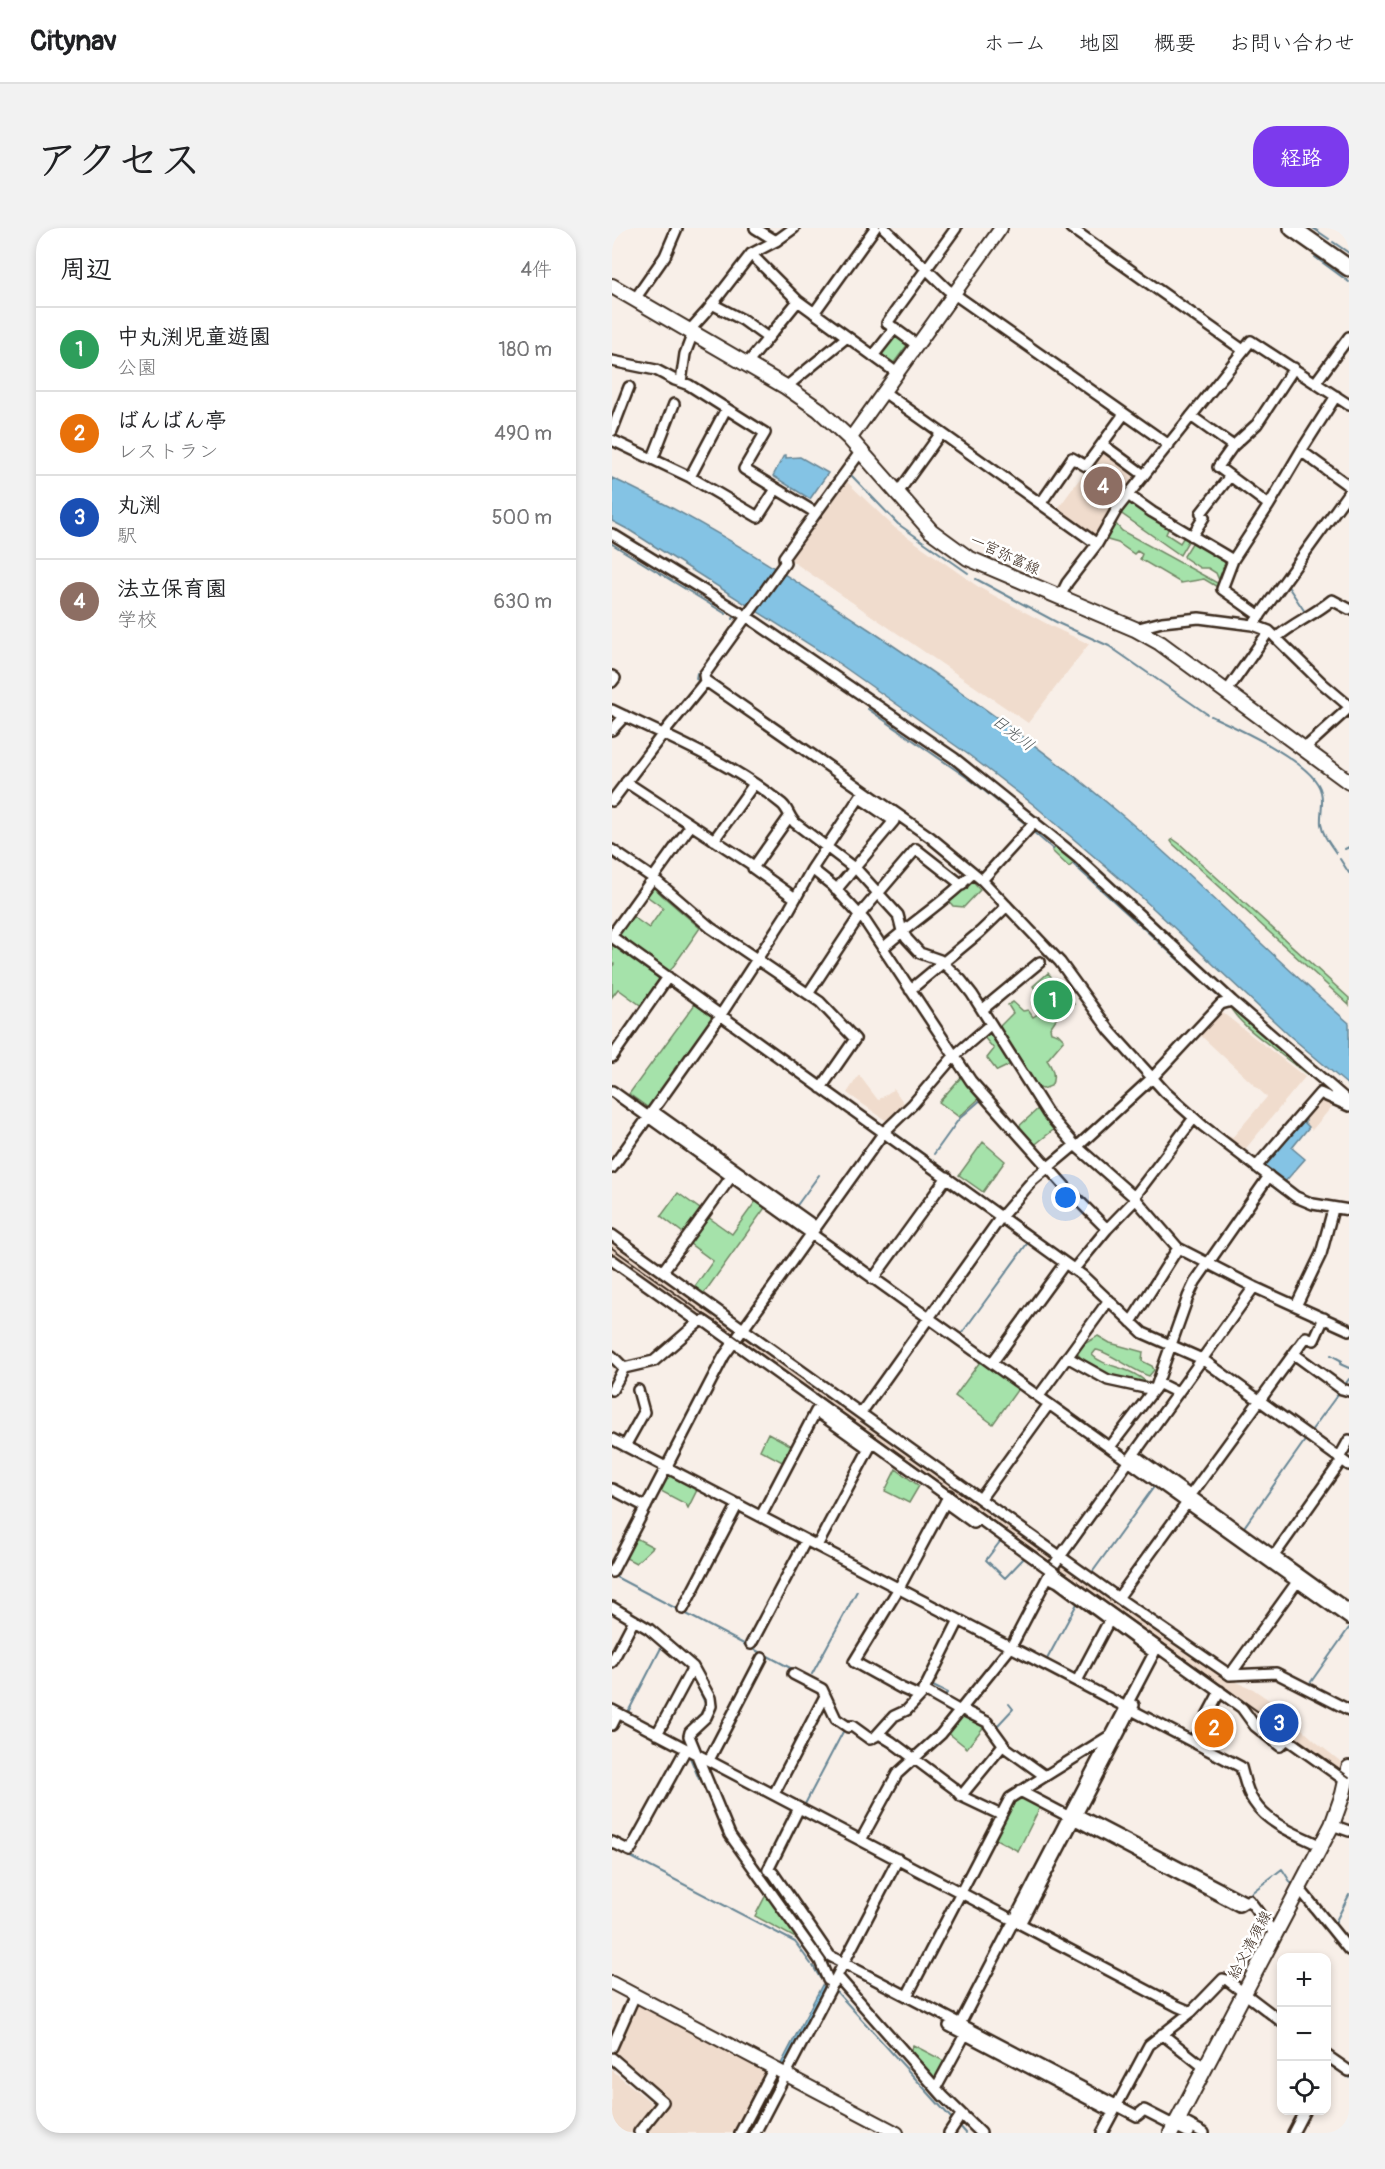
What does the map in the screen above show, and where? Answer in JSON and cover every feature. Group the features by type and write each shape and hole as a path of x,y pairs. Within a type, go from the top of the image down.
{"highway":[{"path":"1292,228 1349,268"}],"main road":[{"name":"一宮弥富線","path":"612,286 786,387 818,409 850,439 931,531 968,558 1135,629 1160,643 1349,782"},
{"name":"給父清須線","path":"1175,2126 1332,1825 1348,1774"}],"street":[{"path":"635,299 665,256 676,228"},
{"path":"755,228 776,241"},
{"path":"681,382 691,332 751,254 776,241 794,228"},
{"path":"814,313 874,228"},
{"path":"884,228 954,294 1168,445"},
{"path":"917,345 887,323 956,228"},
{"path":"850,439 1002,228"},
{"path":"1071,228 1243,350"},
{"path":"751,254 798,301 897,373"},
{"path":"747,364 798,301"},
{"path":"712,304 768,338"},
{"path":"873,356 894,328"},
{"path":"786,387 847,337"},
{"path":"1316,382 1349,337"},
{"path":"1060,597 1067,583 1097,544 1117,508 1251,340 1349,405"},
{"path":"612,361 656,370 689,385 765,433 744,469 816,513"},
{"path":"1269,505 1218,467 1233,446 1257,424 1294,368"},
{"path":"612,431 629,387"},
{"path":"884,392 1097,544"},
{"path":"1260,616 1222,590 1233,560 1336,396"},
{"path":"653,458 674,404"},
{"path":"690,477 726,409"},
{"path":"1041,503 1072,458 1086,466 1124,414"},
{"path":"1191,416 1233,446"},
{"path":"897,494 941,433"},
{"path":"612,440 690,477 758,518 776,489"},
{"path":"1102,444 1144,475"},
{"path":"1301,451 1349,486"},
{"path":"612,801 704,683 704,675 785,563 784,557 861,452"},
{"path":"1192,536 1204,517 1201,513 1230,476"},
{"path":"1253,625 1349,492"},
{"path":"1128,495 1152,512 1233,560"},
{"path":"612,534 746,616 954,758 1035,822 1118,894 1233,1001 1349,1104"},
{"path":"1227,691 1272,635 1287,629 1332,600 1349,609"},
{"path":"1135,629 1162,622 1199,618 1253,625 1272,635 1349,707 1305,748"},
{"path":"612,676 615,678 612,682"},
{"path":"704,683 894,821 836,890"},
{"path":"612,710 715,760 754,784 785,807 789,817 855,869 898,915 902,931 920,953 940,960 972,994 1048,1114 1076,1146 1135,1198 1178,1248 1254,1287 1349,1330"},
{"path":"612,730 625,716"},
{"path":"626,782 754,866 753,868 795,898"},
{"path":"714,840 754,784"},
{"path":"612,1168 720,1016 861,795"},
{"path":"861,795 930,837 971,875 981,880 1005,908 1060,962 1110,1031 1150,1080 1192,1120 1256,1167 1267,1179 1304,1202 1349,1210"},
{"path":"754,866 789,817"},
{"path":"981,880 1035,822"},
{"path":"691,825 612,936 1074,1269 1143,1333 1202,1359 1343,1461"},
{"path":"809,998 861,916 916,849 962,885"},
{"path":"612,850 653,878 711,928 756,961 809,998 820,1002 855,1039 821,1088"},
{"path":"812,869 861,916 971,1081 1048,1169 1107,1229"},
{"path":"883,948 962,885 971,875"},
{"path":"910,990 980,933 1005,908"},
{"path":"982,1010 1040,963"},
{"path":"612,1057 668,977"},
{"path":"861,1413 1001,1217 1033,1180 1076,1146 1150,1080 1221,1004 1233,1001"},
{"path":"612,1572 733,1342 884,1132 913,1104 954,1056 991,1024"},
{"path":"612,1091 651,1114 813,1230 873,1279 928,1319 1110,1447 1189,1499 1271,1559 1349,1610"},
{"path":"1256,1167 1320,1093 1349,1104"},
{"path":"651,1114 731,1177 813,1230"},
{"path":"1074,1269 1135,1198 1192,1120"},
{"path":"663,1271 731,1177"},
{"path":"873,1279 947,1178"},
{"path":"1110,1447 1156,1386 1195,1282 1267,1179"},
{"path":"1296,1306 1321,1254 1332,1214"},
{"path":"612,1235 1118,1598 1230,1675 1276,1673 1349,1710"},
{"path":"1131,1322 1178,1248"},
{"path":"612,1260 699,1322"},
{"path":"992,1363 1065,1263"},
{"path":"861,1840 897,1774 941,1734 1011,1647 1050,1573 1254,1287"},
{"path":"1039,1396 1108,1300"},
{"path":"1118,1598 1306,1337 1314,1340 1324,1318"},
{"path":"612,1390 624,1368 654,1361 699,1322 704,1321 871,1445 1111,1617 1220,1691 1242,1708 1255,1726 1280,1746 1287,1739 1348,1774"},
{"path":"1294,1354 1342,1389 1349,1391"},
{"path":"612,1356 624,1368"},
{"path":"1067,1357 1108,1380 1156,1386 1178,1393"},
{"path":"625,1446 644,1412 638,1390"},
{"path":"981,1498 1049,1404"},
{"path":"761,1516 816,1411 871,1445"},
{"path":"612,1439 1241,1767 1253,1802 1270,1818 1291,1832 1321,1846"},
{"path":"1271,1559 1343,1461 1349,1440"},
{"path":"817,1546 871,1445"},
{"path":"612,1489 646,1507"},
{"path":"947,1499 974,1523"},
{"path":"947,1499 899,1588 854,1662 901,1688 921,1693 987,1722 1003,1745 1045,1776"},
{"path":"683,1609 738,1504"},
{"path":"751,1644 806,1540"},
{"path":"1271,1559 1297,1582 1349,1619"},
{"path":"1230,1675 1297,1582"},
{"path":"612,1607 649,1629 693,1667 710,1698 711,1706 706,1717 690,1732 691,1751 730,1835 820,1961 828,1980 839,1973"},
{"path":"1077,1681 1111,1617"},
{"path":"612,1662 634,1620"},
{"path":"793,1674 822,1689 836,1719 848,1727 852,1726 870,1739 879,1734 894,1716 907,1710 921,1693 959,1620"},
{"path":"936,2088 1017,1922 1158,1649"},
{"path":"709,1760 762,1658"},
{"path":"657,1734 693,1667"},
{"path":"1193,1742 1220,1691"},
{"path":"774,1794 825,1696"},
{"path":"1073,1816 1111,1735 1129,1708"},
{"path":"612,1725 615,1712 1191,2012"},
{"path":"879,1734 955,1789 961,1796 1000,1815"},
{"path":"907,1996 1010,1798 1111,1735"},
{"path":"961,1796 1003,1745"},
{"path":"612,1842 630,1851 691,1751"},
{"path":"1020,1791 1073,1816 1239,1906 1249,1899 1275,1934"},
{"path":"799,1808 768,1870 831,1956 839,1973 936,2088 981,2133"},
{"path":"1332,1825 1349,1831"},
{"path":"740,2133 839,1973 898,1859"},
{"path":"1299,1888 1349,1950"},
{"path":"839,1973 907,1996 1115,2109 1137,2116 1144,2110 1189,2133"},
{"path":"839,1973 965,2029"},
{"path":"1102,2133 1149,2045 1191,2012 1223,1979 1244,1992 1277,2019"},
{"path":"612,1983 780,2071 875,2128 897,2133"},
{"path":"612,2047 635,1995"},
{"path":"1162,2034 1205,2068"},
{"path":"612,2058 663,2102 639,2132 642,2133"},
{"path":"1331,2058 1349,2072"},
{"path":"612,2066 656,2104 633,2133"},
{"path":"755,2133 780,2071"},
{"path":"949,2133 961,2115"},
{"path":"1293,2133 1302,2115"},
{"path":"1175,2126 1204,2133"}],"shaded area":[{"path":"1102,448 1140,475 1097,539 1057,510"},
{"path":"846,481 895,528 980,588 1089,644 1028,723 792,561 792,555"},
{"path":"1219,1010 1305,1077 1242,1153 1221,1135 1224,1132 1232,1138 1267,1097 1197,1032"},
{"path":"859,1075 878,1100 894,1089 905,1105 888,1122 847,1093"},
{"path":"1319,1097 1335,1103 1312,1130 1302,1117"},
{"path":"612,1241 738,1331 732,1339 612,1254"},
{"path":"742,1334 1055,1558 1050,1566 737,1342"},
{"path":"1061,1560 1230,1679 1253,1689 1275,1704 1345,1765 1343,1776 1283,1739 1278,1739 1258,1723 1261,1718 1055,1569"},
{"path":"634,2001 769,2069 737,2133 645,2133 642,2131 665,2102 612,2057 612,2051"},
{"path":"612,2070 654,2105 631,2133 612,2133"}],"green space":[{"path":"894,334 907,341 908,344 893,364 879,354"},
{"path":"1130,502 1170,525 1166,534 1180,543 1185,535 1190,538 1180,555 1119,512 1125,503"},
{"path":"1114,522 1122,531 1221,585 1219,588 1204,579 1181,583 1140,559 1142,554 1137,551 1134,554 1118,543 1104,539"},
{"path":"1194,540 1231,561 1223,581 1219,580 1216,573 1208,568 1200,568 1185,558"},
{"path":"1039,828 1227,998 1224,1001 1074,863 1069,867 1052,851 1056,846"},
{"path":"1173,839 1349,998 1349,1005 1173,844 1171,841"},
{"path":"970,879 980,890 964,907 953,906 948,900"},
{"path":"650,885 700,928 668,974 617,936 629,914 649,928 663,908 644,894"},
{"path":"612,945 662,981 643,1007 618,989 612,997 612,967 614,964 612,963"},
{"path":"1048,973 1074,1004 1060,1013 1050,1028 1051,1032 1058,1034 1064,1040 1047,1060 1052,1069 1053,1079 1051,1086 1043,1089 1034,1086 997,1029 1013,1013 1008,1005 1013,1002 1023,1011 1028,1010 1033,1017 1039,1013 1032,1003 1040,996 1033,986"},
{"path":"695,1004 714,1018 683,1063 680,1061 674,1069 677,1071 650,1109 629,1094"},
{"path":"1232,1006 1341,1099 1248,1028 1231,1009"},
{"path":"990,1029 1014,1063 997,1071 987,1058 994,1049 983,1036"},
{"path":"964,1074 982,1096 959,1117 939,1102"},
{"path":"1040,1107 1057,1127 1032,1147 1016,1129"},
{"path":"983,1142 1005,1161 983,1192 959,1175"},
{"path":"678,1193 704,1212 687,1236 661,1216"},
{"path":"758,1198 767,1205 702,1296 693,1289 713,1261 686,1241 705,1215 732,1234"},
{"path":"1098,1336 1110,1343 1143,1352 1142,1361 1152,1366 1154,1370 1149,1376 1101,1351 1096,1350 1092,1355 1102,1362 1132,1373 1151,1384 1151,1387 1110,1377 1091,1368 1083,1361 1077,1353 1083,1345"},
{"path":"982,1359 1020,1386 993,1424 955,1396"},
{"path":"768,1433 794,1447 786,1464 760,1450"},
{"path":"896,1469 919,1486 909,1503 885,1491"},
{"path":"672,1472 699,1486 688,1508 686,1504 659,1490 667,1473"},
{"path":"634,1537 653,1547 636,1563 624,1557"},
{"path":"962,1713 986,1724 967,1748 947,1732"},
{"path":"1019,1794 1041,1805 1018,1851 992,1837 1012,1799"},
{"path":"767,1893 800,1938 797,1939 755,1916"},
{"path":"913,2045 948,2063 937,2084 909,2053"}],"water":[{"path":"784,455 786,458 800,457 828,473 810,499 773,476"},
{"name":"日光川","path":"612,478 712,530 807,589 965,695 1087,787 1176,863 1290,971 1349,1023 1349,1086 1290,1036 1140,896 1034,805 969,755 834,660 612,521"},
{"path":"1303,1117 1309,1127 1292,1148 1305,1159 1283,1184 1261,1166"},
{"path":"822,1985 825,1987 749,2133 745,2133"}],"waterway":[{"path":"1313,228 1329,239"},
{"path":"879,230 920,269"},
{"path":"1333,242 1349,253"},
{"path":"1315,257 1349,282"},
{"path":"927,276 945,293"},
{"path":"915,337 921,330"},
{"path":"895,365 910,345"},
{"path":"879,387 889,374"},
{"path":"861,412 875,393"},
{"path":"850,428 858,417"},
{"path":"852,476 898,524 968,573"},
{"path":"612,544 726,614"},
{"path":"976,579 1060,624 1109,646 1207,714"},
{"path":"1287,585 1307,615"},
{"path":"697,673 696,679 701,682"},
{"path":"868,709 972,781 1028,826"},
{"path":"1211,716 1290,758 1316,781 1322,796 1322,828 1336,853"},
{"path":"816,763 857,793"},
{"path":"897,820 924,839"},
{"path":"1031,830 1053,849"},
{"path":"1345,849 1349,847"},
{"path":"1340,859 1349,873"},
{"path":"1073,864 1221,999"},
{"path":"973,878 982,887"},
{"path":"888,888 894,881"},
{"path":"612,943 646,967"},
{"path":"1129,1059 1144,1075"},
{"path":"826,1085 882,1125"},
{"path":"1164,1097 1188,1119"},
{"path":"934,1154 959,1119 983,1098"},
{"path":"892,1131 954,1176"},
{"path":"1216,1142 1263,1179"},
{"path":"795,1208 819,1175"},
{"path":"958,1179 1002,1211"},
{"path":"1268,1183 1281,1193 1309,1207"},
{"path":"1008,1215 1073,1262"},
{"path":"962,1333 1029,1241"},
{"path":"1331,1355 1342,1361 1340,1364 1349,1368"},
{"path":"1344,1386 1349,1379"},
{"path":"1311,1431 1341,1390"},
{"path":"1242,1530 1306,1439"},
{"path":"1068,1556 1131,1467"},
{"path":"1091,1574 1156,1484"},
{"path":"1002,1539 986,1560 1005,1578 1026,1556"},
{"path":"616,1577 759,1652"},
{"path":"812,1674 857,1591"},
{"path":"1046,1661 1079,1600"},
{"path":"1308,1686 1349,1628"},
{"path":"642,1630 673,1655"},
{"path":"627,1714 662,1646"},
{"path":"766,1655 796,1671"},
{"path":"686,1742 685,1731 702,1712 705,1703 692,1675"},
{"path":"822,1684 826,1686 834,1704"},
{"path":"931,1685 947,1693 944,1698 946,1699"},
{"path":"991,1722 998,1725 1013,1709 1009,1704"},
{"path":"804,1806 845,1728"},
{"path":"689,1755 699,1779"},
{"path":"612,1847 795,1942 811,1964"},
{"path":"1246,1897 1282,1869 1293,1886"},
{"path":"775,1884 829,1960"},
{"path":"1335,1923 1349,1895"},
{"path":"813,1966 820,1978"},
{"path":"835,1990 952,2119"},
{"path":"1248,2001 1277,2026"},
{"path":"1331,2066 1349,2078"},
{"path":"958,2124 966,2133"}],"railway":[{"path":"612,1248 1349,1777"}],"place":[{"name":"法立保育園","path":"1103,486"},
{"name":"中丸渕児童遊園","path":"1053,1000"},
{"name":"丸渕","path":"1279,1723"},
{"name":"ばんばん亭","path":"1214,1728"}]}
